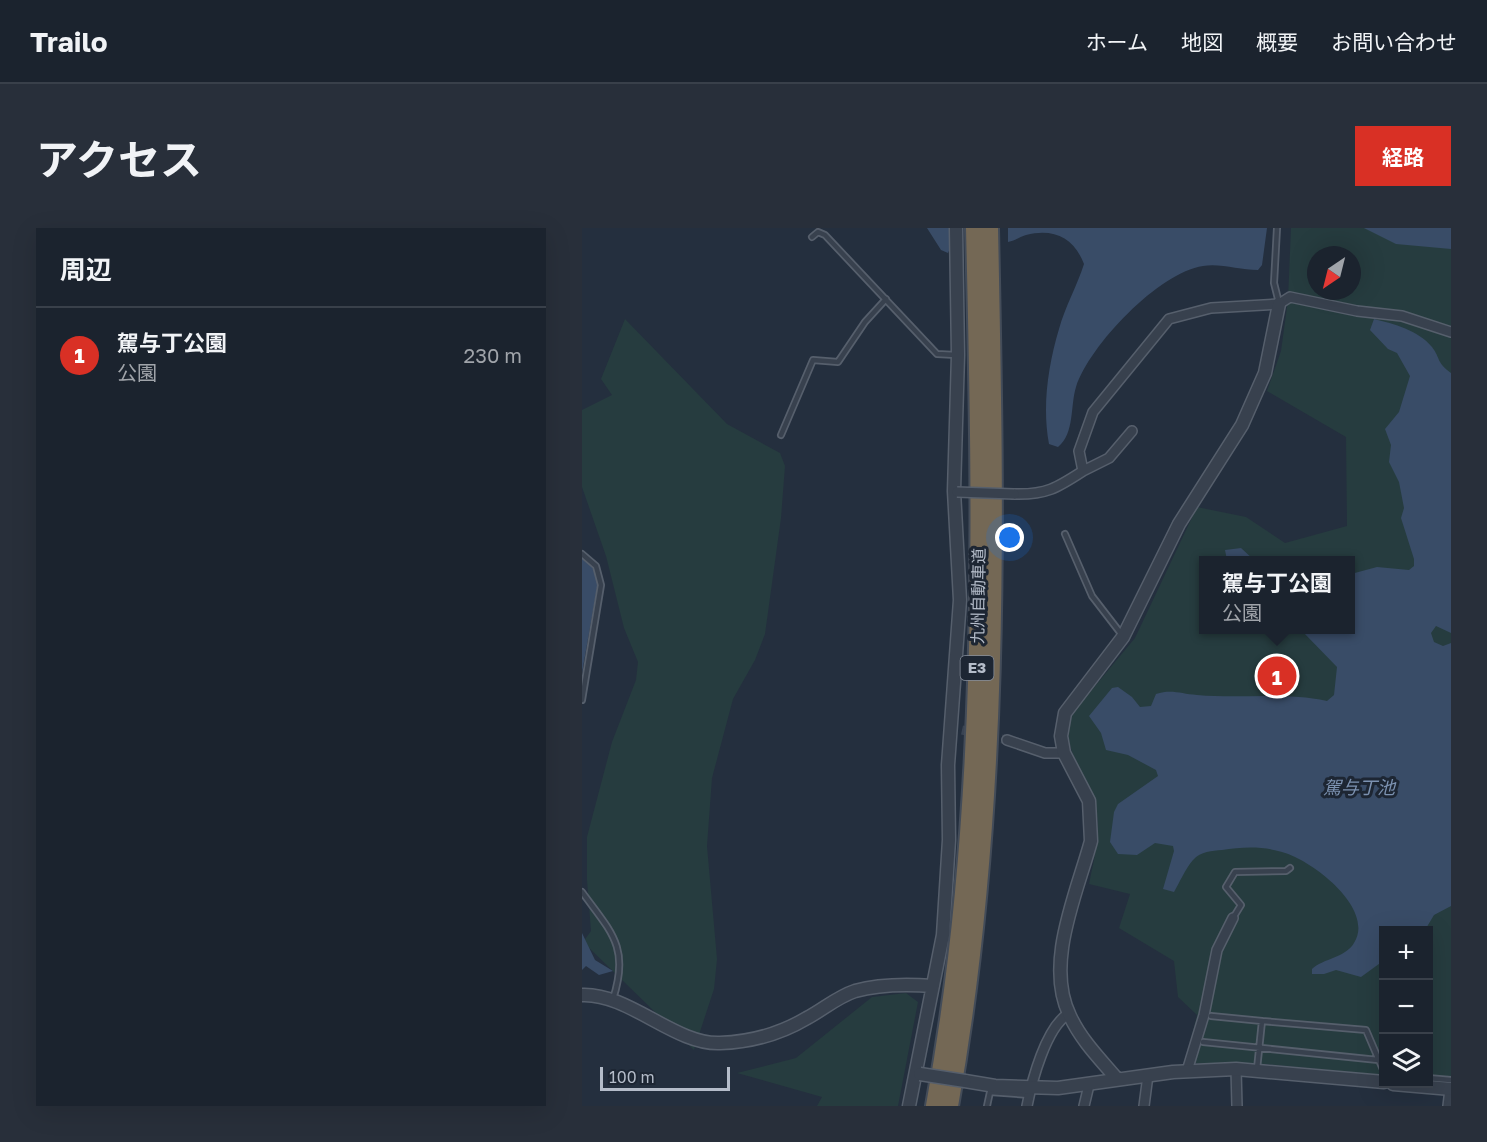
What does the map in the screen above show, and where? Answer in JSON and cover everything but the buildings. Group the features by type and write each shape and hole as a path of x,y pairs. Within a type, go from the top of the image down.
{"highway":[{"name":"九州自動車道","path":"934,1106 957,954 975,725 980,512 974,228"},
{"name":"九州自動車道","path":"950,1106 973,957 991,727 994,513 990,228"}],"street":[{"path":"909,1106 943,935 956,729 960,600 955,492 958,355 956,228"},
{"path":"1083,471 1079,451 1093,412 1169,319 1211,308 1279,304 1290,297 1357,311 1402,316 1451,332"},
{"path":"1117,1079 1079,1034 1068,1014 1061,988 1060,958 1091,841 1092,825 1089,801 1064,753 1061,736 1065,713 1123,637 1179,524 1224,455 1255,398 1274,341 1279,304"},
{"path":"955,492 1038,495 1053,490 1108,458 1132,431"},
{"path":"1007,740 1045,753 1064,753"},
{"path":"1186,1071 1204,1015 1217,950 1233,918"},
{"path":"582,995 613,999 695,1038 717,1044 752,1040 789,1028 833,1000 856,991 902,984 933,986"},
{"path":"1028,1106 1040,1059 1060,1020 1068,1014"},
{"path":"917,1073 1031,1091 1089,1085 1148,1075 1236,1069 1379,1082"},
{"path":"1236,1069 1237,1106"},
{"path":"1144,1106 1148,1075"},
{"path":"1084,1106 1089,1085"},
{"path":"1433,1085 1451,1086 1448,1106"}],"lane":[{"path":"1277,228 1274,284 1279,304"},
{"path":"812,237 818,232 825,234 937,354 958,355"},
{"path":"782,435 813,360 838,362 865,322 886,299"},
{"path":"1065,534 1092,596 1123,637"},
{"path":"582,554 596,566 600,585 582,700"},
{"path":"1233,918 1241,905 1226,887 1236,872 1286,871 1290,868"},
{"path":"582,892 618,946 621,968 613,999"},
{"path":"1203,1042 1378,1060 1366,1030 1211,1016"},
{"path":"1257,1071 1262,1021"},
{"path":"1433,1080 1451,1086"},
{"path":"987,1106 990,1092 1031,1091"}],"green space":[{"path":"1291,228 1451,228 1451,1082 1433,1080 1433,926 1379,926 1379,1075 1264,1064 1185,1063 1197,1015 1178,997 1174,961 1119,928 1130,894 1089,884 1098,830 1096,808 1089,786 1070,747 1068,726 1071,715 1135,638 1197,507 1246,517 1285,543 1347,526 1346,437 1267,391 1281,351 1288,300"},
{"path":"625,319 727,424 780,453 785,466 781,518 765,634 755,660 733,699 712,778 707,846 717,959 714,989 694,1050 583,942 591,931 587,880 587,837 612,742 636,680 638,662 624,628 606,556 582,487 582,410 612,395 601,379"},
{"path":"906,993 918,1002 898,1106 817,1106 822,1097 737,1073 796,1058 872,997"}],"water":[{"path":"927,228 951,228 951,246 948,253 941,250"},
{"path":"1008,228 1267,228 1262,265 1258,270 1210,265 1185,271 1147,296 1128,313 1110,332 1083,370 1074,394 1070,427 1058,447 1049,444 1047,430 1046,401 1049,372 1062,321 1084,264 1075,248 1062,237 1036,233 1008,242"},
{"path":"1364,228 1451,228 1451,249 1396,244"},
{"name":"駕与丁池","path":"1374,319 1420,336 1432,347 1441,363 1451,373 1451,633 1436,626 1431,633 1434,642 1443,646 1451,643 1451,906 1434,915 1427,926 1379,926 1379,964 1361,977 1336,970 1324,974 1312,974 1312,969 1317,965 1340,955 1354,943 1358,929 1356,915 1337,887 1294,856 1260,848 1237,848 1200,855 1185,871 1174,892 1163,889 1174,851 1173,846 1155,843 1137,855 1118,854 1110,842 1114,812 1118,804 1158,776 1156,770 1128,755 1106,750 1101,733 1089,716 1112,688 1118,687 1132,697 1140,707 1151,706 1156,694 1167,692 1213,696 1278,696 1327,701 1334,695 1337,667 1305,634 1355,634 1355,573 1377,567 1409,570 1414,566 1414,559 1401,518 1404,508 1399,482 1389,462 1391,445 1385,429 1399,412 1410,376 1397,353 1388,349 1370,330"},
{"path":"1241,548 1250,556 1226,556 1225,550"},
{"path":"582,557 592,566 598,582 582,673"},
{"path":"582,933 595,960 613,971 599,975 586,966 582,970"}],"tunnel":[{"path":"962,730 1007,740"}],"place":[{"name":"駕与丁公園","path":"1277,676"}]}
